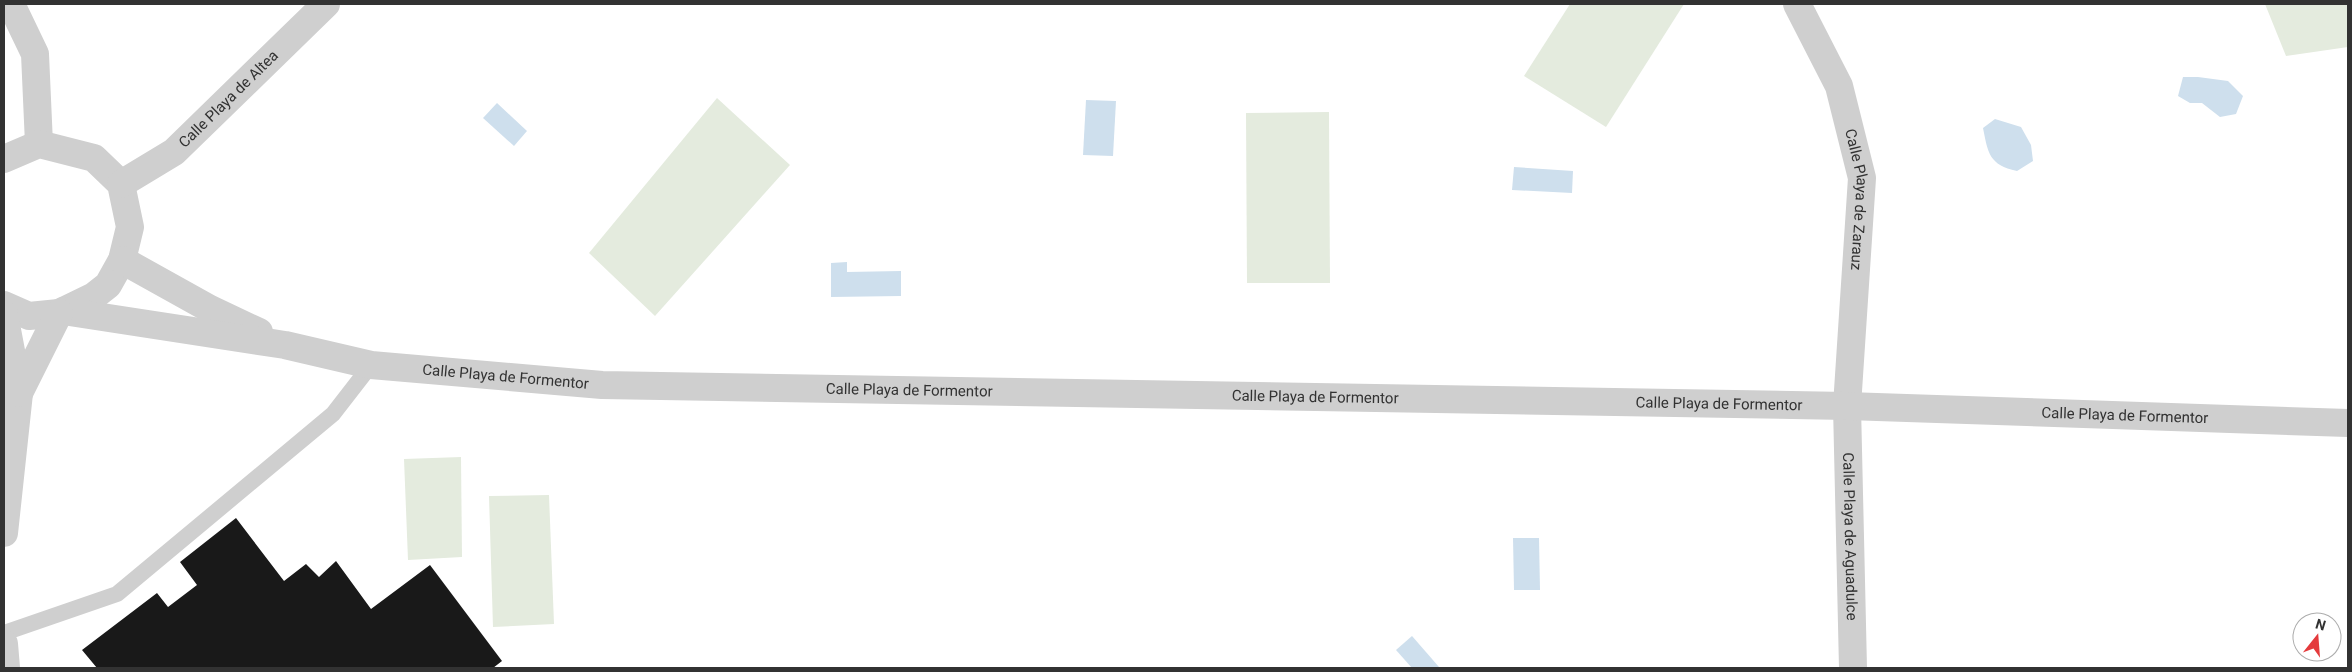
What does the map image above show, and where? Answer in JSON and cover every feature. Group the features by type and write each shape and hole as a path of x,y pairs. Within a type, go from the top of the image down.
{"street":[{"path":"11,4 35,54 38,144"},
{"name":"Calle Playa de Altea","path":"121,184 174,152 326,4"},
{"name":"Calle Playa de Zarauz","path":"1797,4 1839,86 1862,178 1847,406"},
{"path":"4,160 38,144 94,158 121,184"},
{"name":"Calle Playa de Formentor","path":"61,312 94,296 108,284 122,260 130,227 121,184"},
{"name":"Calle Playa de Formentor","path":"122,260 210,309 285,345"},
{"name":"Calle Playa de Formentor","path":"4,305 29,316 61,312 285,345 371,365 602,385 1847,406 2348,423"},
{"path":"19,392 61,312"},
{"path":"4,314 19,392 4,533"},
{"name":"Calle Playa de Aguadulce","path":"1847,406 1853,668"},
{"path":"4,644 6,668"}],"lane":[{"path":"4,633 117,594 333,414 371,365"}],"shaded area":[{"path":"1570,4 1684,4 1606,127 1524,76"},
{"path":"2265,4 2348,4 2348,47 2286,56"},
{"path":"717,98 790,165 655,316 589,253"},
{"path":"1329,112 1330,283 1247,283 1246,113"},
{"path":"461,457 462,557 408,560 404,459"},
{"path":"549,495 554,624 493,627 489,496"}],"water":[{"path":"2183,77 2228,81 2243,96 2236,114 2220,117 2202,103 2190,103 2178,96"},
{"path":"1086,100 1116,101 1113,156 1083,155"},
{"path":"497,103 527,131 514,146 483,118"},
{"path":"1995,119 2021,127 2031,145 2033,161 2017,171 2001,165 1991,157 1983,128"},
{"path":"1514,167 1573,171 1572,193 1512,190"},
{"path":"847,262 847,272 901,271 901,296 831,297 831,263"},
{"path":"1513,538 1539,538 1540,590 1514,590"},
{"path":"1412,636 1438,668 1412,668 1396,650"}],"building":[{"path":"236,518 284,581 306,564 319,577 336,561 371,609 430,565 502,661 493,668 97,668 82,650 157,593 168,607 197,585 180,562"}]}
